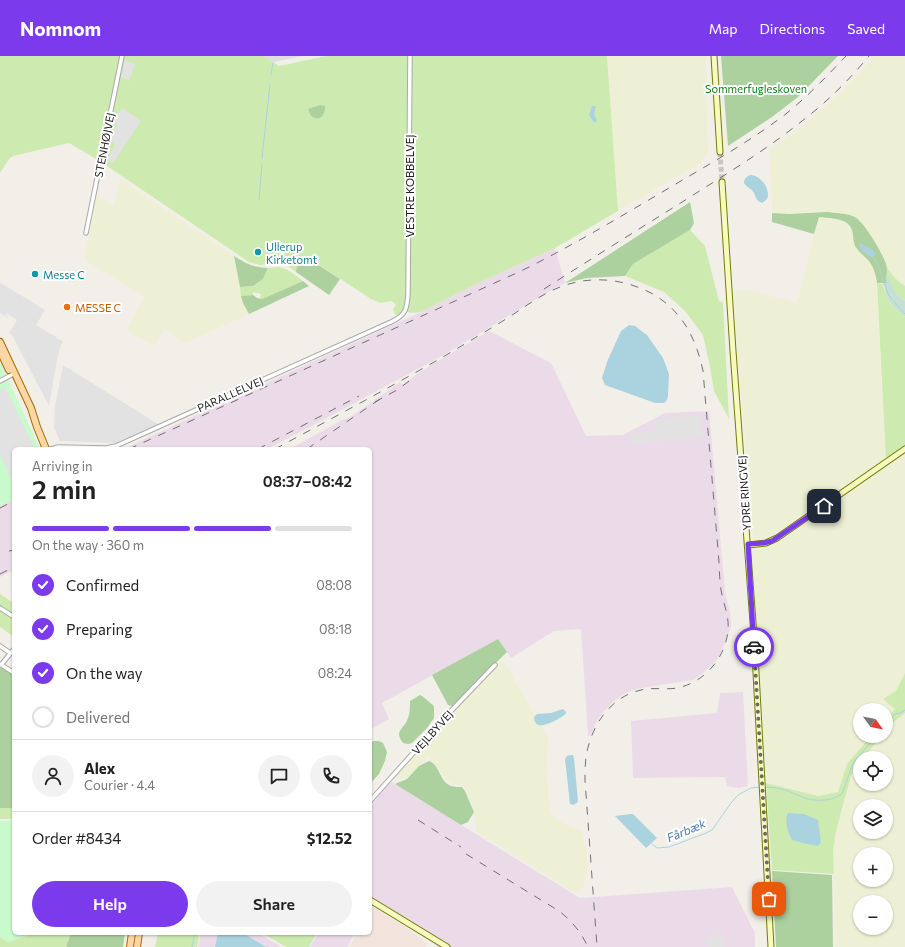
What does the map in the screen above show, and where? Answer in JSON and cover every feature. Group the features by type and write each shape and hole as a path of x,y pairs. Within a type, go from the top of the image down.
{"main road":[{"path":"0,342 13,374"},
{"path":"0,350 31,408 45,447"},
{"path":"130,947 132,935"},
{"path":"137,947 139,935"}],"street":[{"name":"STENHØJVEJ","path":"86,233 122,56"},
{"name":"VESTRE KOBBELVEJ","path":"403,315 406,308 408,294 410,56"},
{"path":"714,56 720,152"},
{"name":"YDRE RINGVEJ","path":"722,182 748,544 771,947"},
{"name":"PARALLELVEJ","path":"111,447 392,322 403,315"},
{"path":"0,381 13,374"},
{"path":"748,544 766,543 777,538 905,449"},
{"path":"0,608 12,616"},
{"path":"0,646 10,653 0,664 12,672"},
{"name":"VEJLBYVEJ","path":"372,799 450,712 495,665"},
{"path":"372,901 447,947"}],"shaded area":[{"path":"264,56 303,56 273,62"},
{"path":"125,60 135,64 129,81 121,77"},
{"path":"122,108 141,121 113,163 107,159 115,145 111,140 117,124 113,121"},
{"path":"555,248 565,283 442,356 271,447 127,447 421,312 472,286"},
{"path":"1,283 45,310 36,325 63,342 60,347 57,360 49,406 12,335 9,333 17,320 6,313 7,318 5,315 3,316 1,313 0,314"},
{"path":"489,331 551,363 586,436 623,435 665,413 709,411 725,592 730,613 731,627 716,661 693,680 647,687 626,693 615,700 603,712 590,736 588,735 581,629 554,631 511,658 498,639 382,703 389,719 372,729 372,447 294,447 352,416 400,382 402,385 421,371"},
{"path":"63,365 158,424 115,443 60,441 54,428 55,406"},
{"path":"5,387 34,447 12,447 12,480 0,455 0,390"},
{"path":"701,415 703,437 631,443 630,434 655,432 654,420"},
{"path":"12,500 12,571 0,577 0,506"},
{"path":"743,692 748,786 738,788 727,786 725,777 633,778 631,721 717,713 720,693"},
{"path":"390,781 580,898 732,887 755,933 755,947 435,947 437,944 373,905 372,906 372,803"},
{"path":"373,907 410,930 427,944 426,947 349,947 356,935 372,935"},
{"path":"723,934 724,941 722,943 725,944 725,947 707,947 706,939 715,938 715,935"},
{"path":"201,935 261,935 282,947 198,947"},
{"path":"317,935 354,935 347,947 310,947"}],"green space":[{"path":"0,56 264,56 279,66 326,56 607,56 618,211 555,248 472,286 421,312 412,313 402,311 399,315 396,315 393,309 396,305 392,301 381,303 371,299 307,257 297,267 296,272 285,264 279,263 260,265 249,262 98,160 69,143 13,156 9,159 0,173"},
{"path":"607,56 706,56 708,153 701,163 618,211"},
{"name":"Sommerfugleskoven","path":"721,56 838,56 798,97 772,117 728,146"},
{"path":"873,56 905,56 905,286 890,273 881,253 856,217 844,214 772,213 770,149 805,124 837,95"},
{"path":"320,105 325,106 324,113 319,118 314,118 311,116 308,109"},
{"path":"120,179 234,256 241,296 249,314 185,343 164,329 154,346 126,330 145,297 84,260 97,195 114,206"},
{"path":"690,202 694,223 690,230 633,264 625,276 587,278 565,283"},
{"path":"827,212 845,214 859,220 873,239 884,259 887,269 887,283 877,283 872,266 855,246 850,225 844,221 819,217 814,234 772,222 772,213 789,214"},
{"path":"819,217 841,220 849,225 852,230 856,248 872,262 876,275 886,460 772,539 753,541 736,331 735,294 738,288 797,303"},
{"path":"690,230 705,246 719,301 723,302 729,419 714,391 703,335 685,311 664,292 625,276 633,264"},
{"path":"234,256 250,265 268,268 263,279 253,286 240,287"},
{"path":"306,257 340,279 329,295 296,272 299,263"},
{"path":"886,266 894,277 905,286 905,301 901,298 892,285"},
{"path":"279,267 288,270 303,281 262,299 260,298 261,294 253,292 253,295 241,296 240,287 253,286 263,279 268,268"},
{"path":"887,271 891,284 896,292 905,301 905,317 892,305 887,297 882,283 887,283"},
{"path":"303,281 309,286 249,314 243,303 241,296 253,295 262,299"},
{"path":"877,283 882,284 887,298 905,317 905,446 886,460"},
{"path":"0,362 39,447 12,447 12,501 0,506"},
{"path":"905,453 905,673 896,692 883,698 888,703 853,703 853,743 865,743 858,751 853,751 853,757 847,764 838,792 818,796 766,783 751,549 754,546 767,546 773,544"},
{"path":"0,594 12,602 12,636 0,627"},
{"path":"498,639 507,652 452,706 448,705 432,675"},
{"path":"501,661 506,665 548,737 547,773 549,806 552,815 564,824 580,830 583,833 588,866 584,885 575,893 477,832 473,805 464,787 448,782 428,757 407,779 395,777"},
{"path":"0,666 12,674 12,808 0,808"},
{"path":"905,673 905,713 893,724 893,711 895,709 893,707 893,703 888,703 883,699 896,691"},
{"path":"420,695 434,706 434,718 427,728 412,743 403,743 400,739 399,732 407,722 410,712 410,701"},
{"path":"905,713 905,947 835,947 833,852 836,831 853,773 853,791 893,791 893,751 869,751 876,743 893,743 893,724"},
{"path":"379,741 383,743 387,752 379,774 372,782 372,742"},
{"path":"865,743 876,743 869,751 858,751"},
{"path":"853,757 853,773 836,831 833,852 834,874 772,870 766,783 818,796 838,792 847,764"},
{"path":"429,761 435,765 446,783 455,787 462,787 465,791 474,812 468,822 461,825 395,784 407,779 419,766"},
{"path":"0,808 12,808 12,819 0,819"},
{"path":"12,820 12,935 26,935 8,942 0,937 0,821"},
{"path":"772,871 832,875 833,947 776,947"},
{"path":"70,935 66,947 0,947 0,937 8,942 26,936"},
{"path":"70,935 125,935 123,947 66,947"},
{"path":"158,935 200,935 197,947 155,947"},
{"path":"265,935 316,935 309,947 286,947"}],"water":[{"path":"592,106 596,107 594,114 597,120 595,123 589,115"},
{"path":"750,175 757,176 762,181 768,192 766,200 762,203 758,201 752,190 744,183 744,180"},
{"path":"859,243 875,252 875,255 872,258 860,248"},
{"path":"629,325 635,326 647,335 663,358 669,374 668,396 664,403 655,403 605,385 602,378 607,362 621,331"},
{"path":"563,709 566,713 553,722 541,725 535,722 534,717 537,714 551,713"},
{"path":"573,755 574,758 578,801 573,805 570,804 565,759 567,756"},
{"path":"788,813 804,814 818,820 821,842 818,846 792,840 786,823"},
{"path":"633,814 657,838 646,848 615,816"},
{"path":"218,935 246,935 266,947 215,947"}],"waterway":[{"path":"271,75 273,63"},
{"path":"262,158 270,84"},
{"path":"259,200 262,164"},
{"path":"875,259 880,269 880,273 883,276 882,279 886,286 887,292 905,314"},
{"name":"Fårbæk","path":"893,716 895,714 905,710"},
{"name":"Fårbæk","path":"764,787 782,789 812,800 826,800 836,797 842,794 853,763 870,743"},
{"name":"Fårbæk","path":"652,844 657,848 669,847 712,830 738,795 751,788 760,787"},
{"path":"192,947 195,935"}],"tunnel":[{"path":"720,152 722,182"}],"railway":[{"path":"133,447 521,271 573,244 708,165 772,124 787,113 817,86 846,56"},
{"path":"544,289 731,171 788,132 829,98 846,82 869,56"},
{"path":"279,447 436,361 541,296 565,285 590,280 602,280 615,281 639,288 662,300 679,316 686,326 692,336 703,371 720,583 728,619 728,631 721,655 710,670 695,681 677,688 646,689 622,697 601,718 592,735 586,758 585,780 597,947"},
{"path":"375,402 397,390 412,379"},
{"path":"262,447 359,396"},
{"path":"310,447 380,399"},
{"path":"0,508 12,502"},
{"path":"0,574 12,568"},
{"path":"418,820 461,847"},
{"path":"466,854 559,911 576,927 588,947"}],"way so far":[{"path":"754,647 769,899"}],"place":[{"name":"Ullerup Kirketomt","path":"258,252"},
{"name":"Messe C","path":"35,274"},
{"name":"MESSE C","path":"67,307"}],"route":[{"path":"754,647 748,544 772,541 824,506"}]}
